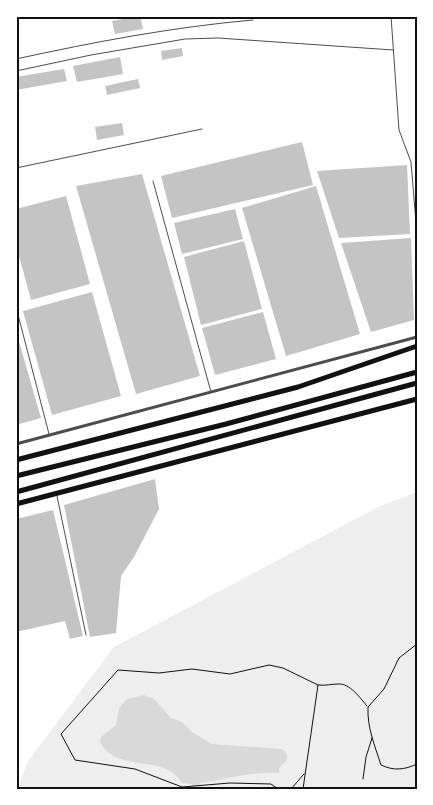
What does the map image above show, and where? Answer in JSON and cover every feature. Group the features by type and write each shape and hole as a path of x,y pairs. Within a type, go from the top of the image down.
{"main road":[{"path":"16,460 298,387 417,346"},
{"path":"16,476 226,424 417,372"},
{"path":"16,492 417,383"},
{"path":"16,504 417,399"}],"street":[{"path":"16,444 417,337"}],"lane":[{"path":"391,16 398,130 411,162 417,234"},
{"path":"16,60 163,32 253,20"},
{"path":"16,71 91,55 185,39 218,38 393,50"},
{"path":"16,168 202,129"},
{"path":"153,181 211,393"},
{"path":"16,306 50,435"},
{"path":"57,493 86,635"}],"path":[{"path":"368,707 384,689 399,658 417,644"},
{"path":"278,789 271,784 230,783 182,787 135,769 75,760 61,734 118,670 159,673 192,669 230,674 269,665 283,668 318,685 327,687 340,684 348,686 368,707 372,738 381,765 390,769 401,770 417,764"},
{"path":"303,789 318,685"},
{"path":"363,779 366,757 372,738"},
{"path":"291,789 304,774"}],"shaded area":[{"path":"417,492 417,789 17,789 28,761 114,647 378,507"},
{"path":"144,695 154,699 171,718 182,722 192,732 212,744 282,749 287,754 287,760 279,768 279,773 249,774 200,783 201,788 211,789 194,789 192,784 182,783 174,774 164,768 118,758 108,752 100,742 101,737 116,725 119,708 127,699"}],"building":[{"path":"140,16 143,29 115,34 112,21"},
{"path":"182,48 183,56 162,60 161,51"},
{"path":"120,57 123,74 77,82 73,66"},
{"path":"64,69 67,81 16,90 16,77"},
{"path":"138,79 140,88 107,95 105,86"},
{"path":"122,123 124,135 97,140 95,127"},
{"path":"302,142 313,185 172,218 161,176"},
{"path":"407,165 410,234 339,238 317,171"},
{"path":"142,174 200,376 136,394 76,186"},
{"path":"316,186 360,334 286,356 242,208"},
{"path":"66,196 90,284 31,300 16,245 16,209"},
{"path":"235,209 243,239 182,254 174,223"},
{"path":"411,238 414,320 371,332 341,243"},
{"path":"244,241 262,309 201,325 184,257"},
{"path":"92,292 121,396 52,415 23,311"},
{"path":"263,312 276,359 215,375 202,328"},
{"path":"16,331 41,418 16,425"},
{"path":"155,479 159,509 134,557 121,576 116,633 90,637 64,505"},
{"path":"53,510 83,636 70,639 65,621 16,632 16,519"}]}
